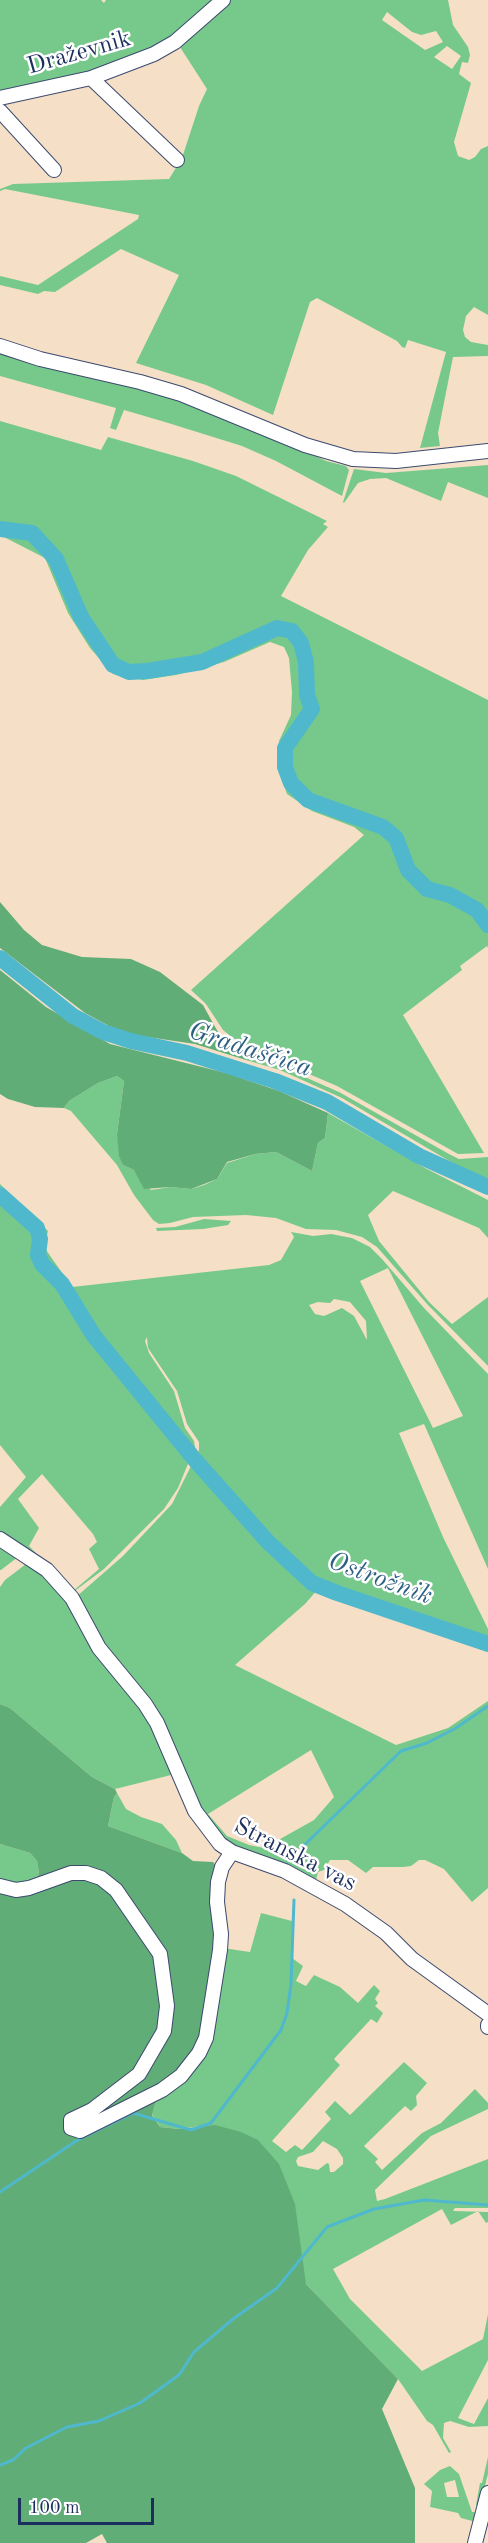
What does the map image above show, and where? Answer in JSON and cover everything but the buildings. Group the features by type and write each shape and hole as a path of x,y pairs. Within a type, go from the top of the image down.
{"street":[{"name":"Draževnik","path":"0,98 91,78 154,54 175,42 223,0"},
{"path":"91,78 177,160"},
{"path":"0,111 54,170"},
{"path":"0,346 40,359 181,394 305,445 352,459 396,461 488,452"},
{"name":"Stranska vas","path":"0,1539 47,1570 72,1598 99,1648 145,1704 157,1723 184,1786 208,1832 220,1844 232,1852 285,1871 345,1904 386,1933 412,1959 488,2014"},
{"path":"0,1886 16,1890 29,1888 71,1873 86,1873 101,1878 116,1890 160,1954 167,2006 164,2031 140,2074 99,2105 71,2120 71,2128 80,2131 162,2090 181,2076 199,2053 206,2038 220,1950 221,1934 216,1902 218,1882 222,1867 232,1852"},
{"path":"475,2543 488,2493"}],"green space":[{"path":"0,0 101,0 104,3 106,0 219,0 170,42 99,70 0,95"},
{"path":"227,0 448,0 453,25 468,47 470,55 468,63 462,62 459,74 471,83 454,142 458,156 469,160 488,146 488,315 474,307 466,316 463,330 465,337 471,342 488,345 488,356 453,357 438,433 440,446 420,448 446,352 408,340 405,348 402,347 397,341 317,298 310,302 273,415 206,385 136,363 179,275 121,249 55,292 44,291 38,294 0,285 0,276 38,285 138,219 139,215 5,189 0,191 0,189 13,184 169,179 182,158 207,89 178,44","holes":["387,12 412,32 421,35 436,31 443,42 425,50 382,20","447,46 461,56 452,69 434,57"]},
{"path":"0,352 147,388 300,448 326,461 346,466 349,470 342,496 242,446 165,422 124,410 116,430 110,428 116,408 0,376"},
{"path":"0,421 101,450 108,437 193,461 236,476 327,521 323,524 328,527 308,550 281,596 488,700 488,948 487,946 460,966 462,970 403,1015 484,1153 458,1154 337,1086 267,1056 233,1038 223,1030 206,1004 191,990 364,835 354,827 312,811 287,794 278,768 279,741 291,715 292,692 289,658 284,647 270,642 224,662 176,675 143,680 113,674 90,648 68,613 45,558 0,535"},
{"path":"488,465 488,498 448,482 441,501 386,478 370,479 358,483 343,502 354,469 386,473"},
{"path":"0,902 24,930 42,945 82,957 131,959 160,972 203,1005 219,1034 250,1053 246,1060 195,1044 134,1035 109,1026 85,1013 0,948"},
{"path":"0,970 46,1007 110,1044 226,1073 279,1091 328,1113 325,1138 318,1143 312,1171 276,1152 255,1154 227,1162 217,1179 191,1189 170,1187 144,1189 134,1170 123,1165 119,1156 117,1134 124,1081 117,1076 98,1083 69,1101 64,1108 35,1107 8,1099 0,1094"},
{"path":"250,1053 339,1092 459,1159 488,1157 488,1180 468,1172 342,1098 280,1070 246,1060"},
{"path":"117,1076 124,1081 117,1134 123,1165 134,1170 151,1190 170,1187 191,1189 204,1185 217,1179 227,1163 255,1154 276,1152 312,1171 318,1143 325,1138 328,1113 425,1168 488,1200 488,1238 479,1228 393,1191 368,1215 379,1241 429,1302 452,1324 488,1297 488,1366 428,1305 377,1247 362,1237 336,1230 306,1229 276,1218 246,1215 193,1217 159,1224 153,1220 134,1195 117,1165 71,1111 64,1108 69,1101 98,1083"},
{"path":"0,1184 48,1231 44,1247 72,1287 269,1265 281,1260 294,1237 291,1232 313,1236 331,1234 352,1238 370,1247 424,1308 488,1374 488,1569 424,1424 399,1433 443,1537 488,1629 488,1649 318,1589 305,1604 235,1665 396,1745 448,1728 488,1701 488,1888 472,1902 444,1869 425,1860 419,1860 411,1866 373,1867 366,1873 348,1860 330,1860 324,1870 318,1872 315,1884 220,1841 76,1597 123,1556 172,1504 199,1450 199,1442 187,1424 177,1391 148,1348 147,1337 145,1341 149,1353 174,1391 185,1428 194,1441 195,1447 178,1488 164,1509 104,1569 72,1593 0,1535 0,1507 26,1477 0,1445","holes":["388,1268 463,1416 433,1428 360,1281","334,1299 350,1302 366,1321 367,1340 354,1316 342,1308 324,1316 315,1314 309,1305 318,1302 330,1303","42,1474 93,1534 97,1542 89,1549 99,1569 73,1591 29,1546 39,1528 18,1499","311,1750 334,1797 314,1820 264,1848 227,1836 208,1814"]},
{"path":"204,1219 231,1221 228,1225 203,1229 157,1231 156,1228 175,1227"},
{"path":"0,1542 18,1557 1,1570 0,1570"},
{"path":"30,1561 57,1584 145,1709 175,1774 115,1789 92,1777 10,1708 0,1704 0,1587 5,1580"},
{"path":"0,1704 10,1708 92,1777 115,1789 117,1793 114,1797 108,1826 182,1853 193,1861 213,1862 221,1872 211,2042 169,2092 156,2101 152,2115 160,2127 179,2129 215,2125 241,2132 258,2140 279,2164 295,2204 306,2284 398,2379 382,2409 415,2488 415,2543 107,2543 102,2534 86,2543 0,2543 0,1877 10,1886 20,1886 37,1878 39,1873 37,1861 30,1853 0,1844"},
{"path":"117,1793 126,1809 162,1824 176,1840 182,1853 108,1826 114,1797"},
{"path":"0,1844 30,1853 37,1861 39,1873 37,1878 10,1886 0,1877"},
{"path":"261,1913 292,1921 292,1958 303,1966 296,1981 306,1986 314,1975 340,1987 358,2003 374,1985 380,1991 375,1999 378,2003 375,2006 383,2013 377,2023 371,2019 334,2059 340,2065 272,2141 286,2152 295,2145 302,2150 331,2119 325,2112 335,2101 350,2115 404,2062 427,2083 416,2096 417,2105 411,2111 405,2106 364,2146 378,2159 375,2162 382,2170 422,2133 441,2123 475,2089 488,2103 488,2109 431,2136 375,2190 377,2201 385,2199 488,2159 488,2208 455,2208 453,2211 477,2212 451,2225 442,2209 333,2269 350,2299 422,2371 483,2339 488,2314 488,2360 458,2418 474,2424 488,2398 488,2426 469,2427 450,2421 444,2423 443,2438 451,2452 449,2453 433,2425 427,2421 398,2379 306,2284 303,2273 208,2125 179,2129 160,2127 152,2114 156,2101 169,2092 223,1948 250,1952","holes":["323,2141 337,2149 343,2158 343,2164 334,2172 330,2172 327,2163 318,2170 298,2166 296,2161 298,2157 313,2152"]},
{"path":"478,2212 488,2212 486,2223"},
{"path":"488,2457 488,2474 480,2506 476,2505"},
{"path":"450,2466 459,2474 472,2512 475,2512 476,2522 461,2518 458,2513 430,2507 432,2491 424,2484 440,2470","holes":["455,2480 459,2497 447,2497 444,2483"]}],"waterway":[{"path":"0,529 32,533 56,559 81,617 113,665 129,672 202,662 277,628 292,631 301,643 306,662 307,695 312,709 285,748 285,767 291,783 308,800 383,827 396,838 408,870 427,889 450,895 477,910 488,925"},
{"name":"Gradaščica","path":"0,958 73,1016 103,1032 131,1041 187,1053 275,1081 327,1102 419,1156 488,1187"},
{"name":"Ostrožnik","path":"0,1195 37,1228 40,1239 38,1255 42,1264 62,1284 94,1336 191,1455"},
{"name":"Ostrožnik","path":"195,1460 268,1542 312,1583 488,1644"},
{"path":"288,1861 401,1751 427,1743 456,1728 488,1706"},
{"path":"0,2192 76,2141 133,2113 191,2130 211,2123 281,2030 287,2013 291,1984 294,1900"},
{"path":"0,2465 13,2460 26,2448 67,2427 99,2421 140,2403 179,2375 194,2352 233,2319 277,2288 327,2227 374,2209 424,2200 488,2205"}]}
